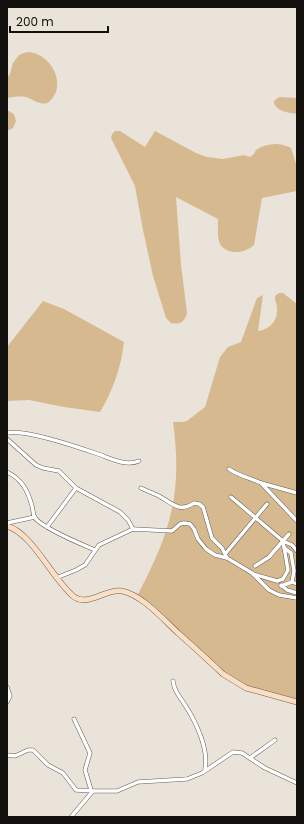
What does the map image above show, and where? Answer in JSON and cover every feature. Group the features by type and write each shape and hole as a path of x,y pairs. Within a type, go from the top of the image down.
{"main road":[{"path":"7,526 18,531 29,542 56,578 74,597 80,600 87,600 112,592 122,591 137,598 156,612 223,674 234,682 246,688 297,702"}],"street":[{"path":"7,433 17,432 44,438 99,454 112,460 131,464 139,461"},
{"path":"7,439 36,465 42,468 59,471 76,488 120,512 128,520 133,529"},
{"path":"229,469 243,477 252,478 261,484 297,521"},
{"path":"7,472 18,478 29,494 35,517 47,527 95,550"},
{"path":"261,484 297,493"},
{"path":"47,527 76,488"},
{"path":"141,488 180,508 190,506 194,503 199,504 202,508 212,538 226,553 227,558"},
{"path":"231,497 283,541 292,545 297,551"},
{"path":"226,553 267,504"},
{"path":"7,523 35,517"},
{"path":"56,578 86,565 99,545 133,529 172,531 180,524 187,523 193,526 198,539 206,549 227,558 252,573 269,590 279,595 297,598"},
{"path":"255,566 269,557 289,534"},
{"path":"279,581 285,577 288,570 283,541"},
{"path":"284,548 291,553 294,562 292,582"},
{"path":"252,573 279,581"},
{"path":"279,581 281,586 287,590 297,593"},
{"path":"281,586 292,582 297,584"},
{"path":"173,681 175,690 194,721 205,750 207,762 206,769"},
{"path":"7,687 10,696 7,702"},
{"path":"74,719 90,753 85,770 92,791"},
{"path":"250,758 275,740"},
{"path":"7,755 15,756 28,750 32,750 48,765 63,773 76,790 117,790 142,782 192,778 233,752 242,753 276,774 297,783"},
{"path":"70,817 92,791"}],"shaded area":[{"path":"27,52 34,53 46,60 54,71 57,78 56,92 49,102 43,104 26,97 7,98 7,78 10,74 13,63 19,55"},
{"path":"279,97 297,98 297,114 282,111 276,107 274,101"},
{"path":"7,110 14,114 16,121 13,128 7,131"},
{"path":"115,131 120,131 145,147 155,131 196,153 207,157 223,159 244,155 250,157 256,150 273,144 291,148 297,167 297,191 262,198 254,245 251,248 232,252 223,248 218,239 218,219 176,197 181,265 187,313 185,319 177,324 171,323 166,318 153,276 135,186 111,138"},
{"path":"279,293 283,293 297,304 297,703 252,690 231,680 137,596 158,553 166,532 171,512 175,492 176,470 176,447 173,422 187,421 205,407 220,357 228,347 241,342 257,298 263,295 258,331 270,326 275,320 277,307 275,297"},
{"path":"43,301 64,309 124,342 116,378 100,412 29,400 7,401 7,347"}]}
